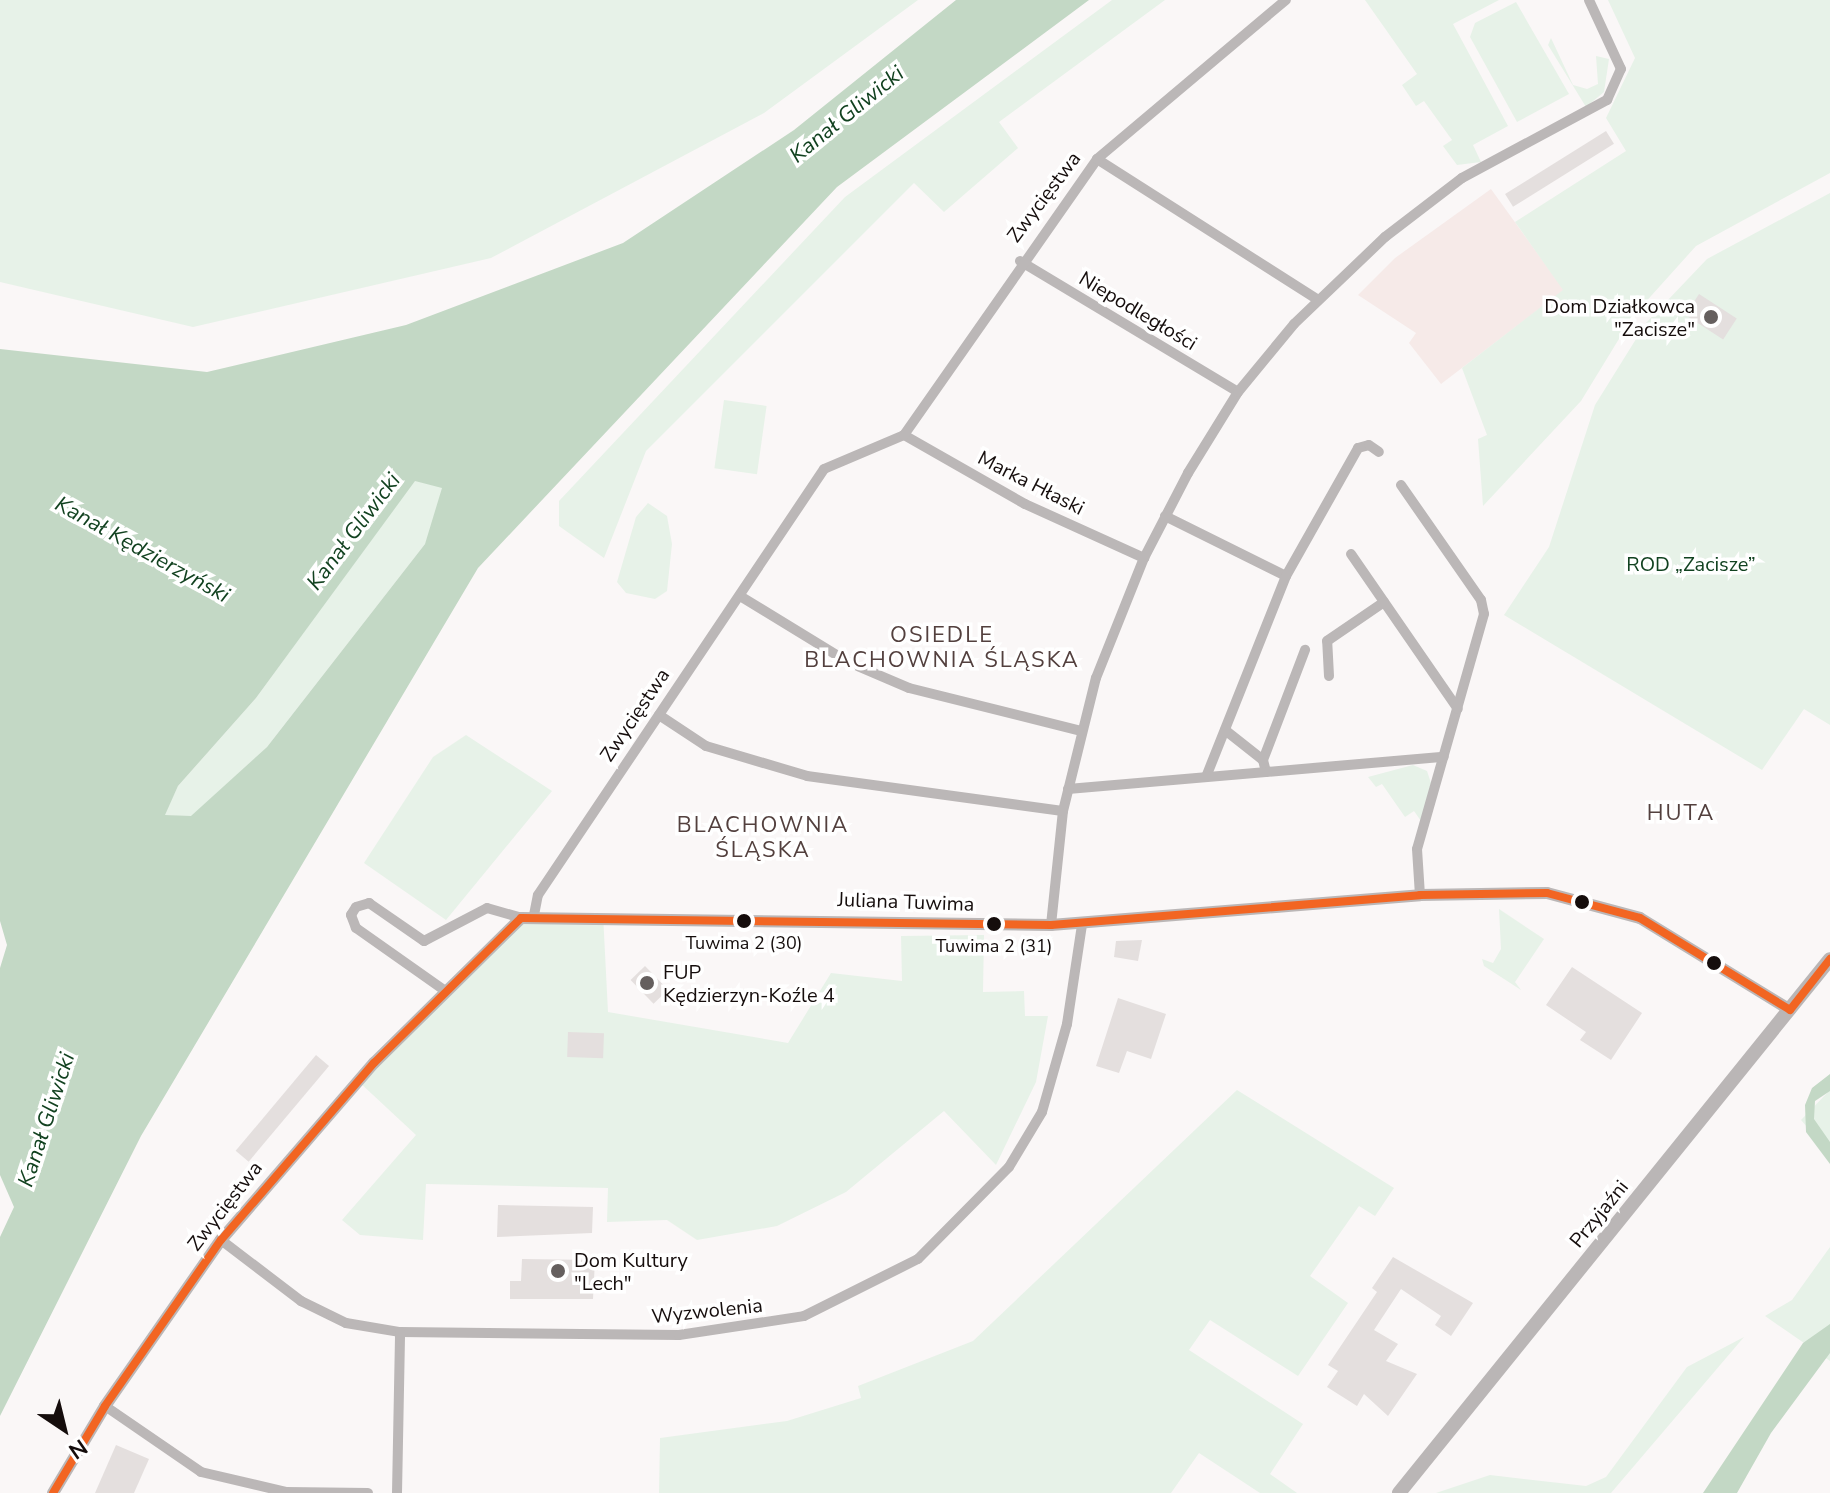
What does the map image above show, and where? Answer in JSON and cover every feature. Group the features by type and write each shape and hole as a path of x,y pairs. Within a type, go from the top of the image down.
{"main road":[{"name":"Przyjaźni","path":"1399,1493 1830,959"}],"street":[{"name":"Zwycięstwa","path":"53,1493 105,1406 221,1240 444,990 528,916 538,895 824,469 904,435 1020,261 1097,159 1286,0"},
{"path":"1051,925 1063,811 1081,731 1144,558 1165,516 1238,392 1317,299 1452,185 1607,100 1621,69 1589,0"},
{"path":"1097,159 1317,299"},
{"name":"Niepodległości","path":"1020,261 1238,392"},
{"name":"Marka Hłaski","path":"904,435 1025,504 1144,558"},
{"path":"1206,777 1286,576 1358,448 1369,445 1379,452"},
{"path":"1401,485 1481,600 1484,614 1417,849 1420,895"},
{"path":"1165,516 1286,576"},
{"path":"1351,554 1458,709"},
{"path":"740,596 848,662 909,688 1081,731"},
{"path":"1329,676 1327,641 1384,602"},
{"path":"1263,760 1287,713 1305,650"},
{"path":"659,715 706,746 807,776 1063,811"},
{"path":"1225,730 1263,760 1266,772"},
{"path":"1068,789 1444,757"},
{"name":"Juliana Tuwima","path":"528,916 1082,925 1420,895 1547,893 1604,904 1640,918 1790,1010"},
{"path":"444,990 356,928 351,921 356,907 369,903 424,941 487,908 528,916"},
{"name":"Wyzwolenia","path":"221,1240 301,1301 346,1323 400,1332 679,1335 737,1330 804,1316 904,1267 959,1224 1032,1132 1064,1040 1082,925"},
{"path":"397,1493 400,1332"},
{"path":"105,1406 201,1472 286,1492 368,1493"}],"shaded area":[{"path":"1491,189 1564,290 1441,384 1409,343 1416,333 1358,295 1395,258"}],"green space":[{"path":"0,0 918,0 764,113 491,258 193,327 0,282"},
{"path":"1112,0 1165,0 999,122 1018,148 944,212 914,183 646,451 604,558 559,526 559,501 845,197"},
{"path":"1365,0 1499,0 1453,24 1508,126 1473,145 1481,162 1457,165 1443,146 1452,140 1424,101 1416,106 1402,85 1417,74"},
{"path":"1608,0 1830,0 1830,173 1696,246 1633,316 1581,401 1483,506 1478,439 1487,435 1462,368 1563,290 1515,222 1626,151 1606,118 1635,58"},
{"path":"1516,2 1569,94 1517,122 1470,37 1475,23"},
{"path":"1551,38 1573,85 1587,89 1598,84 1596,56 1609,59 1604,92 1586,107 1548,45"},
{"name":"ROD „Zacisze”","path":"1830,193 1830,725 1804,709 1762,770 1504,615 1549,547 1595,405 1646,323 1707,259"},
{"path":"724,400 767,406 757,474 714,468"},
{"path":"415,480 442,487 442,503 425,544 267,747 191,817 164,815 178,786 256,698"},
{"path":"648,503 667,516 672,544 667,591 655,599 626,593 617,582 636,517"},
{"path":"466,735 552,791 446,920 364,863 433,757"},
{"path":"1413,765 1427,771 1431,783 1421,821 1414,811 1405,817 1382,784 1376,787 1368,777"},
{"path":"1499,909 1544,939 1515,982 1521,990 1484,966 1482,959 1493,963 1501,949"},
{"path":"603,914 608,1012 788,1043 831,973 902,981 901,936 984,935 983,992 1024,991 1025,1016 1048,1016 1036,1082 996,1165 944,1111 846,1192 777,1226 697,1240 667,1220 607,1222 608,1188 426,1184 423,1240 360,1235 342,1220 416,1135 358,1081 522,918"},
{"path":"1237,1090 1394,1188 1375,1216 1359,1206 1310,1276 1348,1303 1298,1376 1210,1320 1189,1350 1303,1424 1270,1474 1297,1493 1260,1493 1199,1453 1171,1493 659,1493 660,1438 787,1421 861,1398 858,1386 973,1341"},
{"path":"1830,1090 1830,1153 1801,1120"},
{"path":"1830,1247 1830,1361 1765,1316 1792,1300"},
{"path":"1744,1337 1611,1493 1436,1493 1490,1475 1586,1486 1606,1477 1687,1367"}],"water":[{"path":"956,0 1089,0 837,187 478,568 141,1136 0,1416 0,1237 14,1207 0,1175 0,968 7,945 0,921 0,349 207,372 406,325 623,243 794,130","holes":["415,481 442,488 425,544 267,747 191,816 165,815 178,786 256,698"]},
{"path":"1830,1074 1830,1091 1815,1101 1814,1119 1830,1142 1830,1164 1806,1132 1805,1105 1812,1088"},
{"path":"1830,1324 1830,1353 1771,1433 1737,1493 1703,1493 1803,1343"}],"building":[{"path":"1606,131 1614,144 1513,207 1505,194"},
{"name":"Dom Działkowca \"Zacisze\"","path":"1699,294 1737,319 1723,339 1685,315"},
{"path":"1142,940 1138,961 1114,957 1116,941"},
{"name":"FUP Kędzierzyn-Koźle 4","path":"645,966 668,990 654,1004 631,980"},
{"path":"1572,967 1642,1013 1611,1060 1580,1040 1586,1032 1546,1005"},
{"path":"1118,998 1166,1014 1151,1059 1127,1051 1119,1073 1096,1066"},
{"path":"568,1032 604,1033 603,1058 567,1057"},
{"path":"316,1055 329,1066 249,1162 236,1151"},
{"path":"498,1205 593,1207 592,1233 497,1237"},
{"path":"1393,1257 1473,1303 1451,1336 1435,1325 1441,1316 1401,1289 1374,1330 1398,1344 1386,1361 1417,1374 1388,1416 1364,1394 1357,1406 1327,1387 1338,1371 1328,1365 1377,1292 1372,1288"},
{"name":"Dom Kultury \"Lech\"","path":"522,1259 595,1260 593,1299 510,1299 510,1281 521,1281"},
{"path":"116,1445 149,1459 134,1493 95,1493"}],"transit line":[{"path":"53,1493 105,1406 221,1240 374,1063 521,918 1051,925 1420,895 1547,893 1640,918 1790,1010 1830,959"}],"place":[{"name":"Dom Działkowca \"Zacisze\"","path":"1711,317"},
{"name":"Tuwima 2 (30)","path":"744,921"},
{"name":"Tuwima 2 (31)","path":"994,924"},
{"name":"FUP Kędzierzyn-Koźle 4","path":"647,983"},
{"name":"Dom Kultury \"Lech\"","path":"558,1271"}],"district":[{"name":"OSIEDLE BLACHOWNIA ŚLĄSKA","path":"942,648"},
{"name":"HUTA","path":"1681,814"},
{"name":"BLACHOWNIA ŚLĄSKA","path":"763,838"}],"water label":[{"name":"Kanał Gliwicki","path":"847,115"},
{"name":"Kanał Gliwicki","path":"354,532"},
{"name":"Kanał Kędzierzyński","path":"142,550"},
{"name":"Kanał Gliwicki","path":"47,1120"}]}
